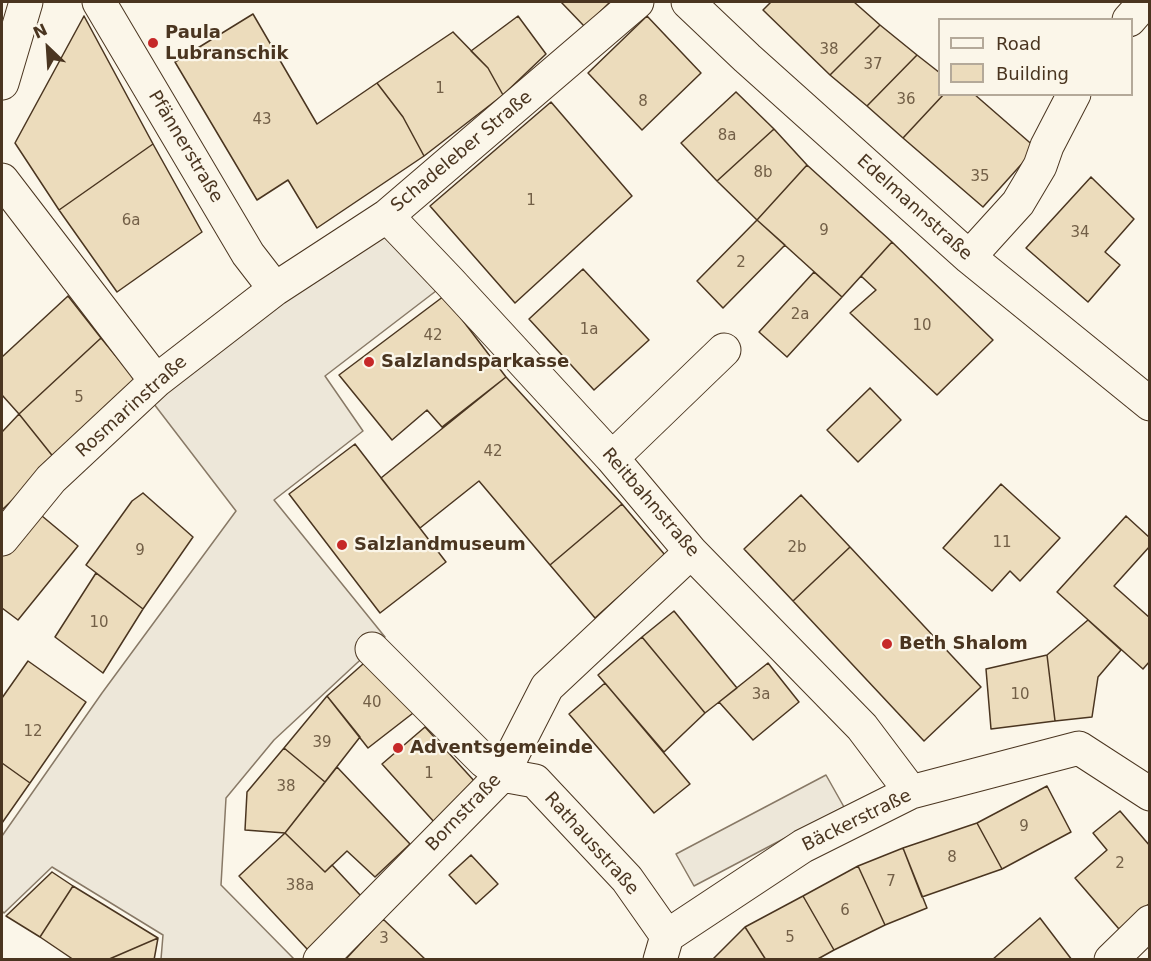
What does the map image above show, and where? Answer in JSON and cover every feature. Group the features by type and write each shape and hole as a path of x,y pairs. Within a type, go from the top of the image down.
{"street":[{"path":"2,83 26,2"},
{"name":"Pfännerstraße","path":"99,2 248,254 275,289"},
{"name":"Schadeleber Straße","path":"275,289 387,216 638,2"},
{"name":"Edelmannstraße","path":"688,2 747,58 969,257 1149,404"},
{"path":"1131,18 1145,2"},
{"path":"969,257 1018,202 1040,166 1047,146 1073,96"},
{"path":"2,180 156,381"},
{"name":"Reitbahnstraße","path":"387,216 612,458 691,552 862,727 911,792"},
{"name":"Rosmarinstraße","path":"2,539 51,479 156,381 275,289"},
{"path":"612,458 724,350"},
{"name":"Bornstraße","path":"320,960 502,775 547,687 691,552"},
{"name":"Rathausstraße","path":"372,649 484,761 502,775 534,781 627,879 663,948"},
{"name":"Bäckerstraße","path":"663,948 803,846 911,792 1079,748 1149,794"},
{"path":"1111,960 1149,922"}],"shaded area":[{"path":"387,216 449,281 325,376 363,431 274,500 385,637 274,740 226,798 221,885 294,959 161,959 163,935 52,867 4,913 2,911 2,836 102,693 236,511 144,391"},
{"path":"826,775 844,807 694,886 676,854"}],"building":[{"path":"561,2 610,2 585,27"},
{"path":"771,2 854,2 880,25 830,75 763,10"},
{"path":"253,14 317,124 377,83 403,117 424,156 317,228 288,180 257,200 175,62"},
{"path":"84,16 153,144 59,210 15,143"},
{"path":"518,16 546,54 503,95 488,68 471,51"},
{"path":"647,16 701,73 642,130 588,73"},
{"path":"880,25 917,55 867,106 830,75"},
{"path":"453,32 488,68 503,95 424,156 403,117 377,83"},
{"path":"917,55 938,71 938,96 942,96 903,138 867,106"},
{"path":"736,92 774,129 717,181 681,143"},
{"path":"942,96 976,96 1036,148 983,207 903,138"},
{"path":"551,102 632,196 515,303 430,206"},
{"path":"774,129 807,165 757,220 717,181"},
{"path":"153,144 202,232 117,292 59,210"},
{"path":"807,165 892,242 842,297 757,220"},
{"path":"1091,177 1134,219 1105,252 1120,265 1088,302 1026,248"},
{"path":"757,220 785,245 723,308 697,281"},
{"path":"892,242 993,340 937,395 850,313 876,290 861,276"},
{"path":"583,269 649,340 594,390 529,319"},
{"path":"814,272 842,297 787,357 759,332"},
{"path":"68,296 101,338 19,414 2,395 2,357"},
{"path":"444,296 506,377 442,427 427,410 392,440 339,375"},
{"path":"101,338 138,383 55,459 19,414"},
{"path":"506,377 622,504 550,565 479,481 420,528 381,478"},
{"path":"870,388 901,420 858,462 827,430"},
{"path":"19,414 55,459 3,509 2,432"},
{"path":"355,444 446,562 380,613 289,494"},
{"path":"1001,484 1060,538 1020,581 1010,571 992,591 943,548"},
{"path":"143,493 193,537 143,609 86,565 132,501"},
{"path":"801,495 850,547 793,601 744,549"},
{"path":"622,504 665,555 595,618 550,565"},
{"path":"36,511 78,546 18,620 2,608 2,554"},
{"path":"1126,516 1150,538 1150,546 1114,586 1150,618 1150,661 1143,669 1057,592"},
{"name":"Beth Shalom","path":"850,547 981,687 924,741 793,601"},
{"path":"96,573 143,609 103,673 55,637"},
{"path":"674,611 737,688 705,713 642,637"},
{"path":"1088,620 1121,650 1098,677 1092,717 1055,721 1047,655"},
{"path":"642,637 705,713 664,752 598,675"},
{"path":"1047,655 1055,721 991,729 986,669"},
{"path":"372,656 417,710 368,748 327,696"},
{"path":"28,661 86,702 30,783 2,763 2,698"},
{"path":"768,663 799,702 753,740 719,702"},
{"path":"605,683 690,784 654,813 569,714"},
{"path":"327,696 360,737 325,782 284,748"},
{"path":"425,727 477,784 435,823 382,764"},
{"path":"284,748 325,782 285,833 245,830 247,792"},
{"path":"2,763 30,783 2,823"},
{"path":"337,767 410,844 375,877 347,851 325,872 285,833"},
{"path":"1047,786 1071,832 1002,869 977,823"},
{"path":"1120,811 1150,846 1150,903 1119,929 1075,878 1107,850 1093,833"},
{"path":"977,823 1002,869 922,897 903,848"},
{"path":"285,833 325,872 332,865 361,896 308,950 239,876"},
{"path":"903,848 927,908 885,925 858,866"},
{"path":"471,855 498,884 476,904 449,875"},
{"path":"858,866 885,925 834,950 803,896"},
{"path":"52,872 73,886 40,937 6,916"},
{"path":"73,886 158,938 107,960 74,960 40,937"},
{"path":"803,896 834,950 816,960 766,960 745,927"},
{"path":"1040,918 1072,960 992,960"},
{"path":"383,919 426,960 345,960"},
{"path":"745,927 766,960 712,960"},
{"path":"158,938 154,960 107,960"}],"place":[{"name":"Paula Lubranschik","path":"153,43"},
{"name":"Salzlandsparkasse","path":"369,362"},
{"name":"Salzlandmuseum","path":"342,545"},
{"name":"Beth Shalom","path":"887,644"},
{"name":"Adventsgemeinde","path":"398,748"}]}
